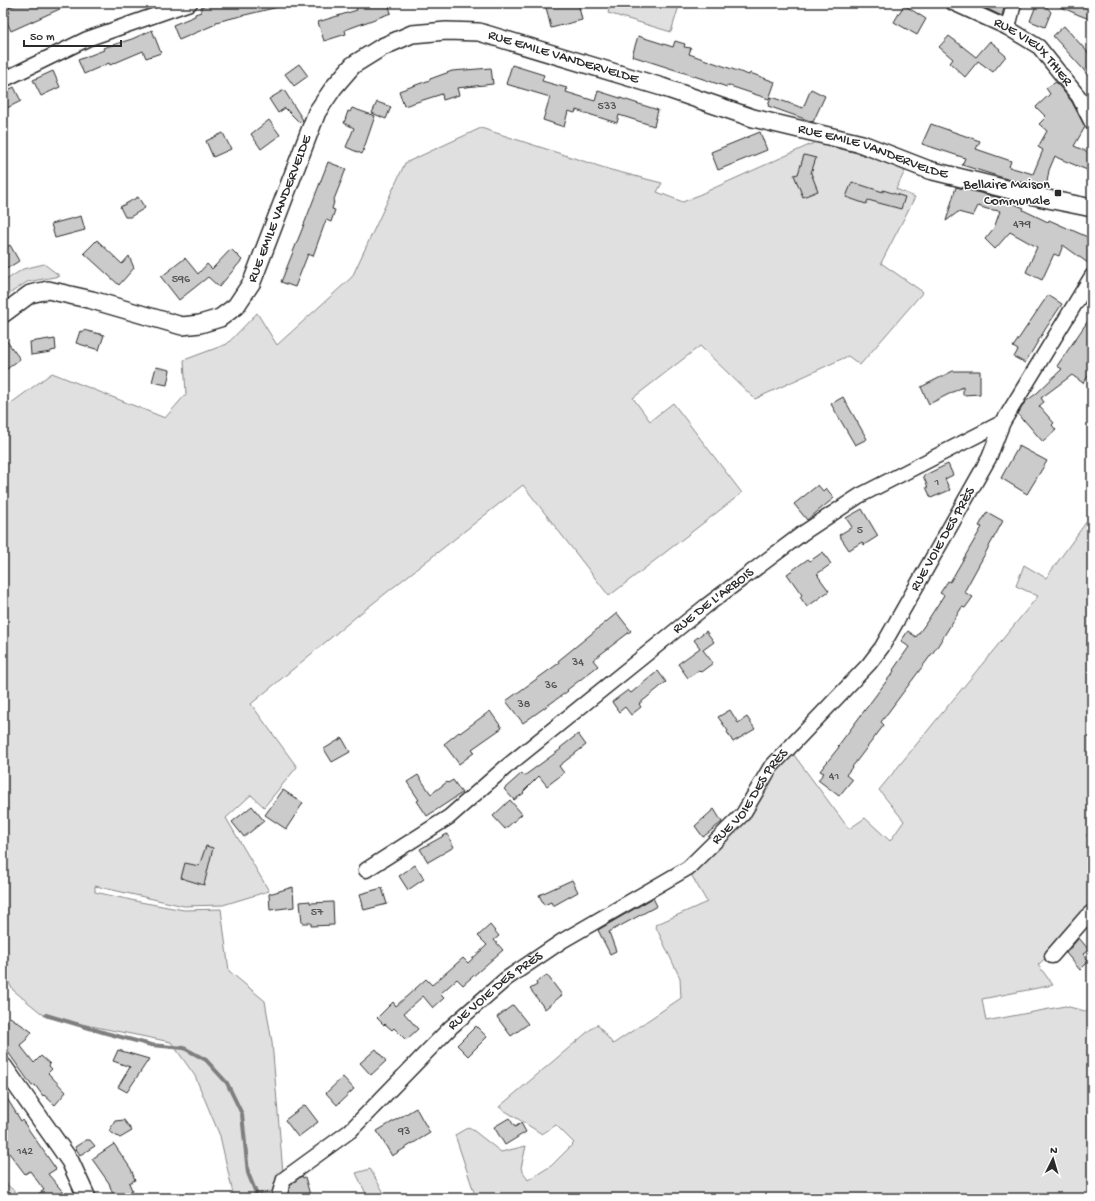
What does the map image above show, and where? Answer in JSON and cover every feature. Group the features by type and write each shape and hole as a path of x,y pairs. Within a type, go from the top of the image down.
{"street":[{"path":"3,80 87,39 190,3"},
{"name":"RUE VIEUX THIER","path":"953,3 1008,28 1039,47 1079,97 1092,123"},
{"path":"1008,28 1014,3"},
{"name":"RUE EMILE VANDERVELDE","path":"3,314 30,294 48,290 92,300 182,326 200,324 220,318 236,306 252,282 317,112 334,87 353,66 382,47 412,34 446,31 479,32 662,87 753,118 862,144 929,170 1043,198 1092,208"},
{"name":"RUE VOIE DES PRÈS","path":"280,1198 279,1196 284,1179 350,1131 451,1028 506,979 562,941 688,868 743,814 770,768 869,664 882,647 989,458 1003,422 1092,276"},
{"name":"RUE DE L'ARBOIS","path":"366,870 449,817 506,767 688,621 803,533 859,496 1003,422"},
{"path":"1052,956 1086,916 1092,912"},
{"path":"3,1066 70,1161 87,1198"}],"shaded area":[{"path":"611,3 671,3 679,6 671,32 608,13"},
{"path":"481,128 611,170 662,183 657,192 683,202 816,142 907,167 896,189 915,197 881,263 923,292 860,365 848,356 755,399 700,346 633,398 650,421 673,403 742,493 609,596 523,485 357,616 251,704 297,767 264,807 251,795 226,818 269,891 223,905 184,906 95,886 95,892 140,902 184,910 221,909 229,971 265,1001 272,1042 283,1173 274,1191 234,1198 220,1136 195,1076 171,1042 46,1017 13,990 3,972 3,409 52,373 165,418 186,394 184,360 227,344 257,313 277,345 352,277 405,163"},
{"path":"44,264 60,276 27,282 3,298 3,282 23,269"},
{"path":"1092,514 1092,831 1086,835 1092,843 1092,914 1038,965 1053,985 982,999 986,1021 1065,1006 1089,1012 1092,1010 1092,1198 466,1198 475,1195 455,1135 469,1127 501,1152 526,1146 521,1168 528,1180 551,1166 574,1143 556,1125 542,1134 499,1107 597,1024 613,1044 681,998 680,978 655,925 707,902 689,871 791,751 849,829 865,818 890,841 904,821 879,790 1038,596 1016,586 1024,565 1046,578"},
{"path":"370,1169 387,1198 368,1198 356,1173"},
{"path":"3,1181 21,1197 3,1198"}],"building":[{"path":"20,3 73,3 11,31 4,16 10,13 8,8"},
{"path":"211,3 278,3 278,7 216,22 216,24 179,40 173,25 195,16 195,14 201,12 201,7"},
{"path":"363,3 388,3 391,13 345,30 346,34 324,41 318,22 357,10 355,5"},
{"path":"545,3 578,3 582,20 551,28"},
{"path":"975,3 1005,3 1002,16"},
{"path":"1037,3 1043,3 1051,12 1045,27 1030,21"},
{"path":"1052,3 1092,3 1092,20 1079,15"},
{"path":"904,5 926,19 917,35 894,22"},
{"path":"1064,26 1092,57 1092,82 1083,69 1053,36"},
{"path":"152,30 161,53 146,58 143,51 84,74 78,60 104,50 103,48 132,39"},
{"path":"638,36 673,47 675,41 685,44 684,47 691,48 689,54 749,75 750,73 775,82 769,99 632,56"},
{"path":"949,36 976,57 990,41 1006,56 993,72 978,61 965,77 950,63 953,59 939,47"},
{"path":"299,64 308,76 294,86 285,74"},
{"path":"512,65 544,75 542,81 567,88 566,92 595,101 598,91 658,110 654,126 619,115 617,123 576,110 575,113 568,111 564,127 543,120 550,97 506,84"},
{"path":"491,68 493,84 457,88 459,95 443,100 442,94 404,106 399,91 452,71"},
{"path":"53,71 60,87 41,96 33,80"},
{"path":"1056,82 1072,102 1085,127 1074,146 1092,154 1092,172 1055,156 1049,170 1046,188 1007,179 962,165 965,158 922,144 931,124 980,141 976,149 1011,161 1009,167 1033,174 1043,150 1038,147 1047,131 1039,124 1046,117 1036,107 1050,94 1046,88"},
{"path":"14,87 21,101 3,110 3,93"},
{"path":"811,89 825,96 813,122 768,106 771,97 803,108"},
{"path":"284,90 303,120 300,123 285,108 278,113 269,99"},
{"path":"377,102 391,107 386,119 372,113"},
{"path":"352,108 375,116 362,154 346,147 354,128 344,123 348,111 350,112"},
{"path":"269,120 280,135 261,149 251,134"},
{"path":"760,132 767,150 718,170 711,152"},
{"path":"223,133 231,149 213,157 206,141"},
{"path":"804,155 816,158 811,173 818,191 803,197 794,175 798,174"},
{"path":"328,162 346,169 333,202 332,209 335,210 331,222 326,220 313,256 308,254 295,287 281,282"},
{"path":"852,182 905,197 901,209 868,200 866,204 846,197"},
{"path":"956,187 1000,198 1024,208 1023,210 1048,222 1049,220 1092,239 1092,266 1063,245 1059,256 1054,254 1042,280 1026,272 1037,247 1010,232 995,249 985,239 994,228 1000,211 978,206 973,216 958,212 946,221"},
{"path":"138,197 145,208 130,217 125,217 120,207"},
{"path":"81,216 85,230 55,238 51,224"},
{"path":"97,240 122,264 129,256 134,268 119,285 84,253"},
{"path":"10,245 19,261 3,271 3,249"},
{"path":"231,249 242,260 219,287 208,277 179,300 161,277 185,258 198,274 207,264 212,269"},
{"path":"1048,295 1062,304 1025,363 1014,357 1018,350 1013,347"},
{"path":"1092,315 1092,371 1083,383 1072,375 1041,398 1044,402 1039,406 1054,423 1052,425 1056,430 1043,442 1018,414 1025,402 1037,393 1062,369 1057,366"},
{"path":"83,330 104,335 99,350 76,343 80,331 83,332"},
{"path":"3,336 20,359 3,372"},
{"path":"55,339 56,350 31,355 30,342"},
{"path":"156,367 170,370 167,385 152,382"},
{"path":"953,371 980,371 980,394 963,395 963,387 929,404 921,387"},
{"path":"843,397 867,439 855,445 831,404"},
{"path":"1019,446 1047,461 1027,494 1001,478"},
{"path":"948,464 953,475 945,479 950,490 931,498 923,476"},
{"path":"818,485 823,491 826,488 834,498 807,520 794,504"},
{"path":"862,509 878,536 864,545 862,542 849,550 839,535 852,527 846,518"},
{"path":"987,512 1003,521 964,592 973,597 965,608 962,607 937,647 881,722 884,725 846,775 852,780 839,796 818,780 824,773 820,771 894,671 893,670 909,647 901,641 908,631 916,637 944,595 940,593 948,581 950,582 982,527 979,526"},
{"path":"823,552 831,564 817,574 829,591 807,607 800,597 802,595 787,574 808,559 810,561"},
{"path":"617,613 631,631 593,660 598,666 567,690 568,691 523,723 506,701 559,663 558,661"},
{"path":"706,631 714,642 703,650 713,663 701,672 699,670 688,678 678,664 700,648 694,640"},
{"path":"658,671 666,682 639,704 641,707 631,715 625,707 619,712 612,702 628,690 631,693"},
{"path":"730,710 738,723 747,717 755,729 733,742 727,732 728,731 718,717"},
{"path":"490,711 502,728 472,749 475,752 459,764 444,744"},
{"path":"578,734 586,745 559,766 564,773 547,786 539,776 523,792 524,793 514,800 504,789 522,773 524,776 561,749 560,748"},
{"path":"342,738 350,752 332,762 324,749"},
{"path":"418,775 431,794 447,782 448,783 453,780 462,793 427,816 417,801 419,800 407,782"},
{"path":"283,790 303,803 286,829 265,815"},
{"path":"510,800 522,814 505,829 493,816"},
{"path":"252,806 264,821 244,837 232,822"},
{"path":"714,809 722,822 703,837 695,826"},
{"path":"447,834 454,847 428,862 420,849"},
{"path":"206,846 213,848 204,885 181,878 185,863 199,866"},
{"path":"415,865 424,879 408,890 399,876"},
{"path":"572,880 578,892 553,906 551,902 544,905 539,895"},
{"path":"293,887 294,907 270,910 269,894"},
{"path":"382,888 387,904 364,910 360,894"},
{"path":"653,898 657,906 609,932 616,951 610,954 598,930"},
{"path":"310,901 310,903 333,902 334,925 311,926 311,923 302,923 300,902"},
{"path":"490,925 499,936 494,940 503,950 463,985 457,979 440,994 444,998 433,1008 423,996 404,1013 418,1029 406,1040 394,1028 392,1030 377,1018 393,1002 396,1006 426,979 432,985 463,958 468,963 487,945 478,936"},
{"path":"1079,938 1089,950 1083,954 1089,961 1080,970 1066,953"},
{"path":"547,975 562,995 545,1009 530,989 537,985 536,982"},
{"path":"513,1005 528,1024 511,1036 497,1017"},
{"path":"10,1017 32,1032 20,1045 34,1063 41,1056 50,1064 49,1066 52,1069 48,1073 66,1092 55,1105 44,1095 43,1096 35,1085 32,1086 3,1045 3,1023"},
{"path":"476,1026 487,1037 468,1056 457,1045"},
{"path":"376,1049 386,1061 371,1075 360,1063"},
{"path":"118,1050 149,1059 127,1092 118,1087 130,1067 113,1061"},
{"path":"343,1077 354,1089 337,1105 326,1093"},
{"path":"3,1092 21,1121 22,1120 56,1169 48,1174 68,1198 32,1198 44,1190 30,1171 25,1174 3,1145"},
{"path":"305,1105 318,1122 298,1137 285,1120"},
{"path":"416,1108 430,1133 392,1156 377,1131"},
{"path":"509,1118 515,1127 521,1123 526,1132 505,1145 494,1127"},
{"path":"124,1120 132,1131 120,1138 109,1131 115,1121"},
{"path":"86,1140 90,1140 95,1146 80,1155 75,1147"},
{"path":"114,1144 131,1169 135,1180 129,1183 133,1198 114,1198 109,1183 92,1159"},
{"path":"302,1176 303,1178 305,1177 310,1195 304,1198 291,1198 289,1191 291,1184"}],"waterway":[{"path":"46,1015 151,1045 184,1048 206,1060 227,1083 242,1114 248,1173 258,1198"}],"place":[{"name":"Bellaire Maison Communale","path":"1058,193"}]}
